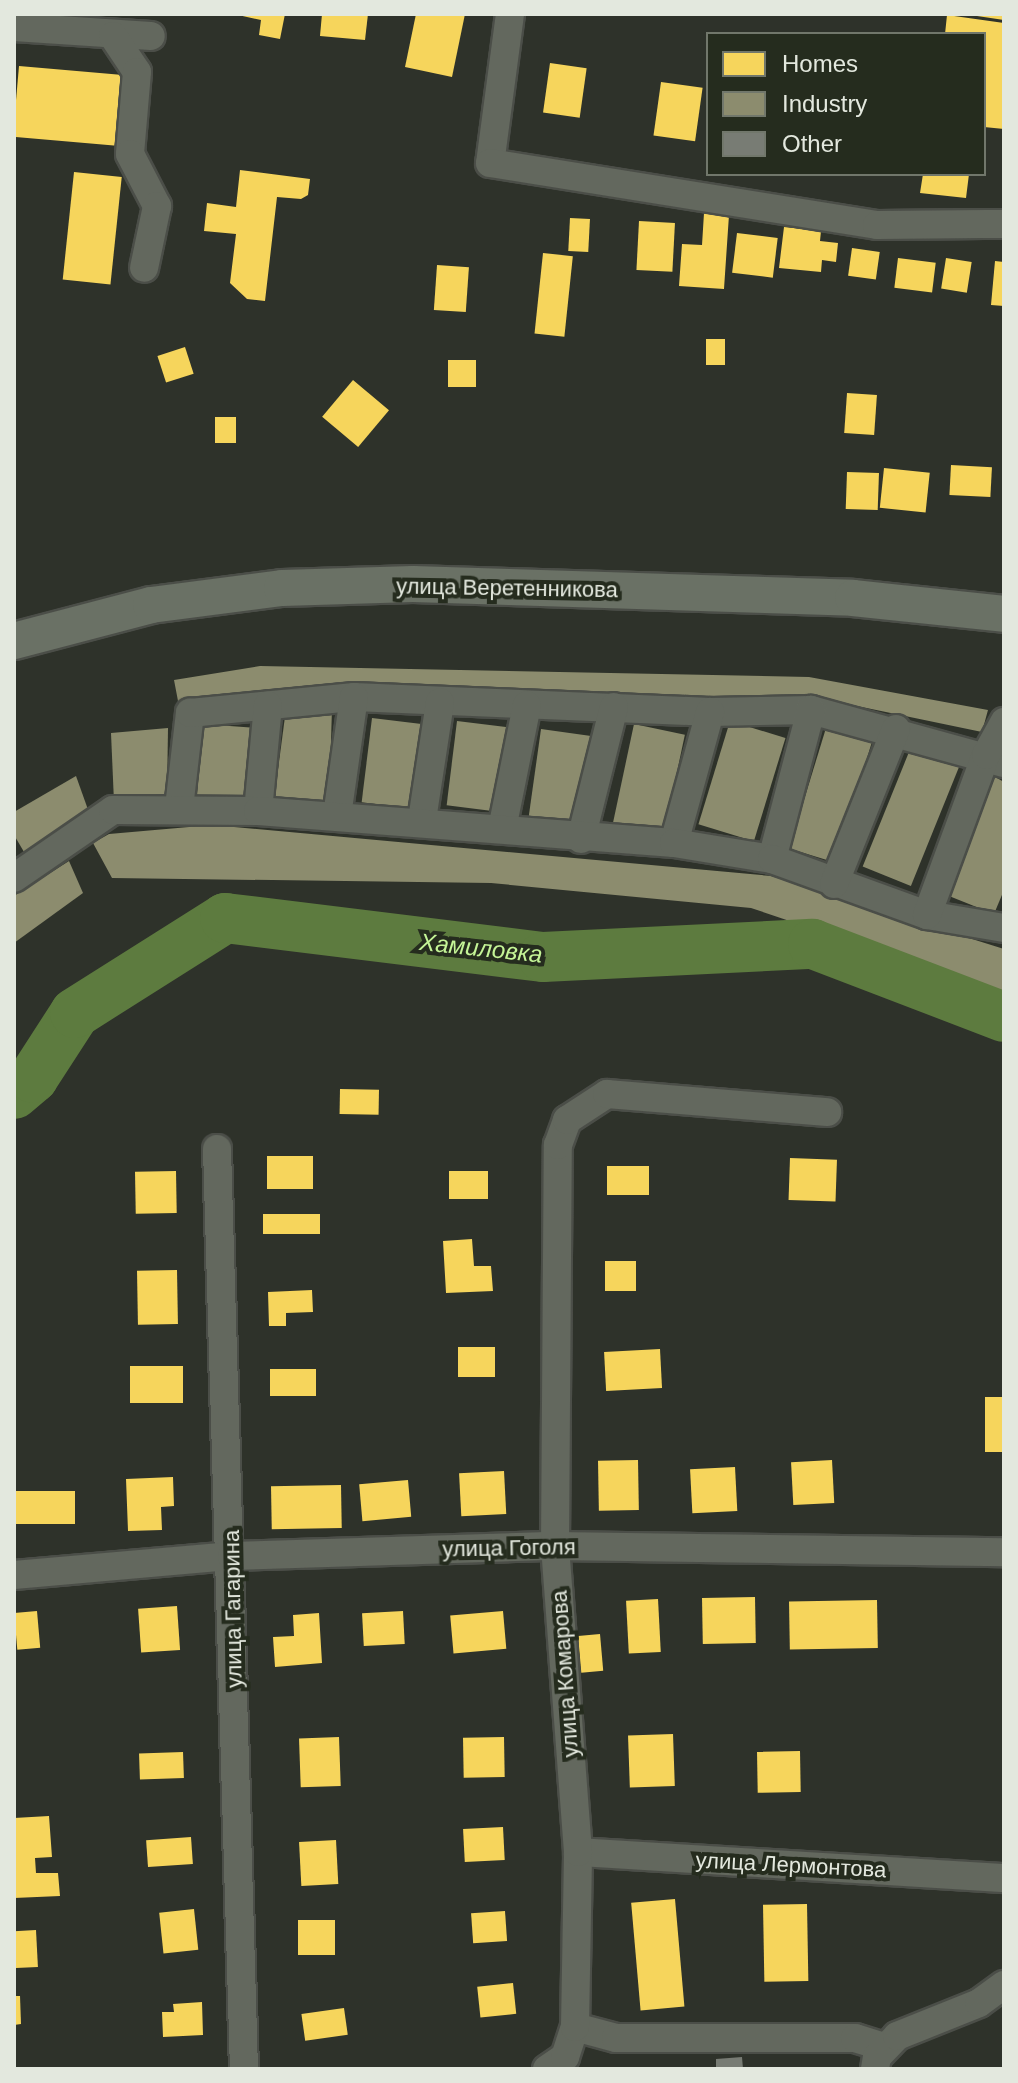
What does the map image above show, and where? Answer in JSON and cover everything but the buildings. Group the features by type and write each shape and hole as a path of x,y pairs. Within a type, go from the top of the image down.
{"main road":[{"name":"улица Веретенникова","path":"14,641 151,605 282,588 413,584 853,598 1004,614"}],"street":[{"path":"510,14 490,163 877,225 1004,224"},
{"path":"14,27 113,36 151,36"},
{"path":"113,36 137,72 130,154 157,206 144,268"},
{"path":"337,816 354,697"},
{"path":"179,808 190,713 354,697 710,712 811,710 896,729 995,759"},
{"path":"422,820 440,702"},
{"path":"258,811 268,705"},
{"path":"502,829 527,705"},
{"path":"581,839 614,707"},
{"path":"772,859 811,710"},
{"path":"674,843 710,712"},
{"path":"927,915 995,759 1004,722"},
{"path":"834,884 896,729"},
{"path":"14,878 113,810 179,808 258,811 422,820 581,839 674,843 772,859 834,884 927,915 1003,924"},
{"name":"улица Комарова","path":"556,2063 575,2027 578,1852 555,1546 558,1145 567,1120 607,1094 827,1112"},
{"name":"улица Гагарина","path":"217,1149 232,1556 244,2069"},
{"name":"улица Гоголя","path":"14,1575 232,1556 555,1546 1004,1552"},
{"name":"улица Лермонтова","path":"578,1852 1004,1878"},
{"path":"575,2027 616,2038 855,2038 880,2058 897,2036 979,2003 1004,1985"}],"waterway":[{"name":"Хамиловка","path":"14,1094 33,1078 75,1013 225,918 543,957 813,944 1004,1017"}]}
